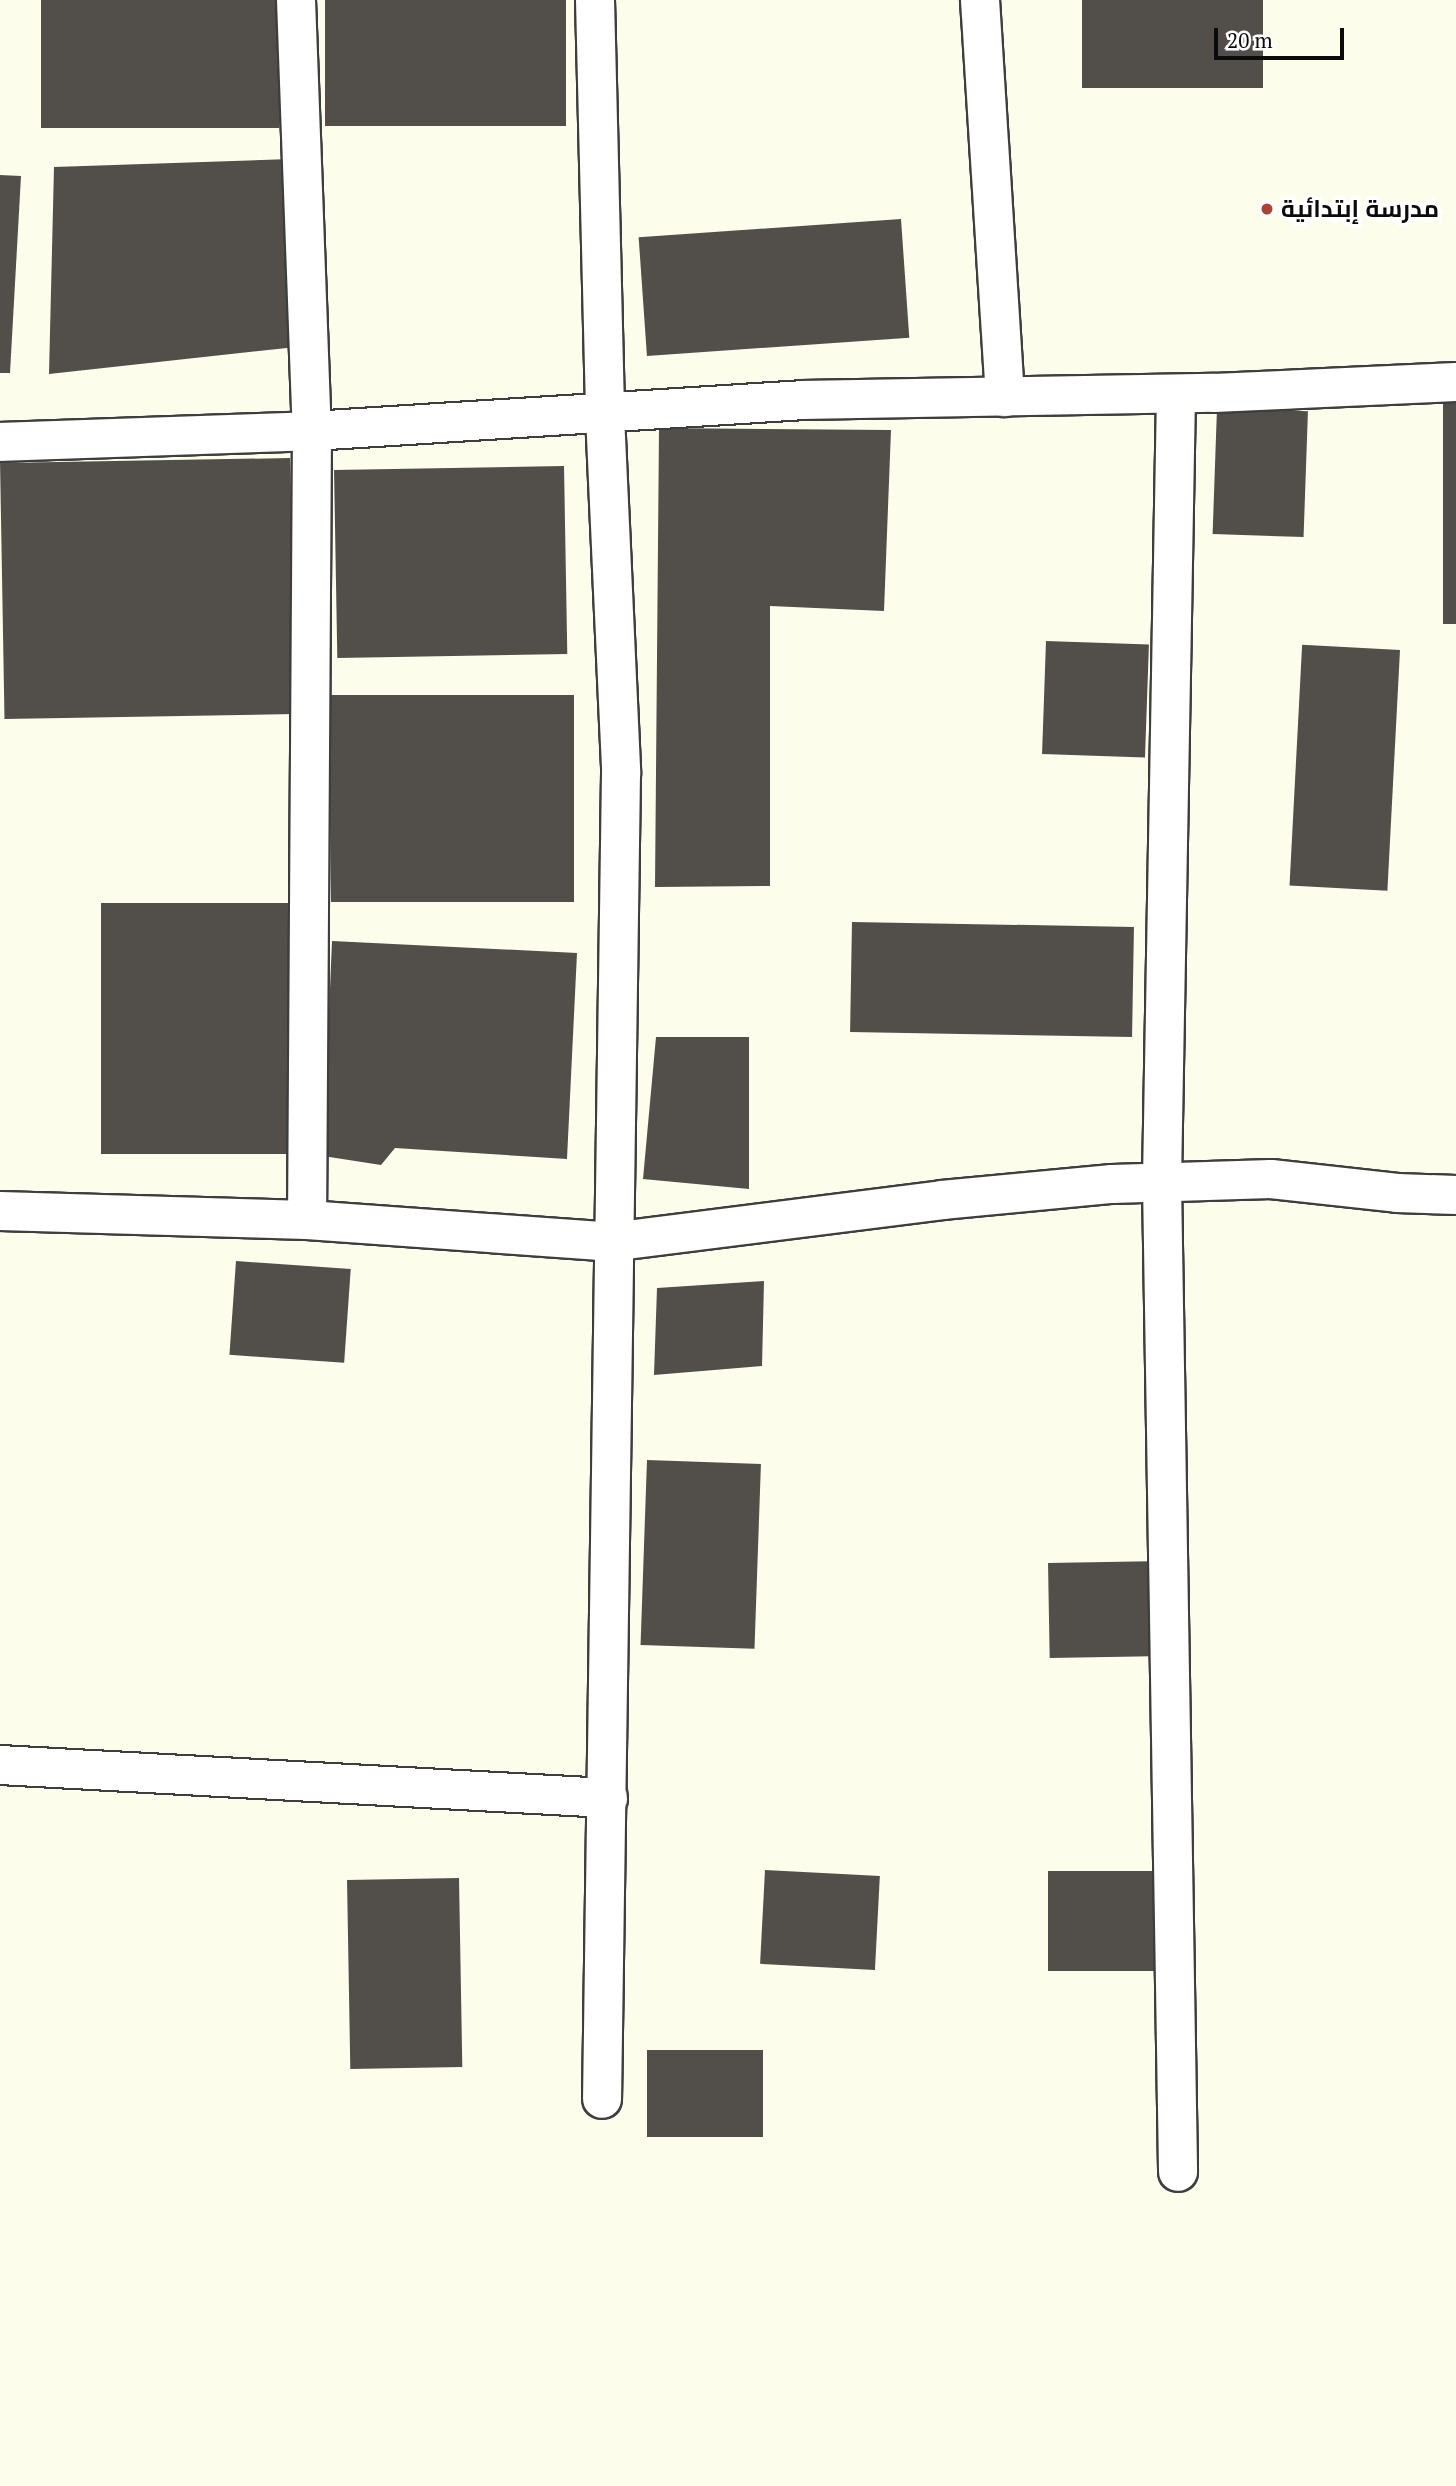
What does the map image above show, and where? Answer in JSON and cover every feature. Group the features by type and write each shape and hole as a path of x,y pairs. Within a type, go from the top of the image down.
{"street":[{"path":"296,0 313,432 307,1220"},
{"path":"595,0 605,415 621,774 611,1242 614,1526 602,2099"},
{"path":"981,0 1005,397"},
{"path":"0,442 313,432 605,415 801,400 1176,394 1456,382"},
{"path":"1176,394 1163,1183 1178,2172"},
{"path":"0,1211 307,1220 611,1242 942,1200 1163,1183 1271,1179 1456,1195"},
{"path":"0,1765 608,1798"}],"building":[{"path":"41,0 279,0 279,128 41,128"},
{"path":"325,0 566,0 566,126 325,126"},
{"path":"1082,0 1263,0 1263,88 1082,88"},
{"path":"291,159 296,347 49,374 54,167"},
{"path":"0,175 21,176 10,373 0,373"},
{"path":"901,219 909,338 647,356 639,237"},
{"path":"1443,389 1456,389 1456,624 1443,624"},
{"path":"1217,408 1308,411 1304,537 1213,534"},
{"path":"659,428 891,430 884,611 770,606 770,886 655,887"},
{"path":"290,458 294,714 5,719 0,463"},
{"path":"564,466 567,654 337,658 334,470"},
{"path":"1046,641 1149,645 1145,758 1042,754"},
{"path":"1302,645 1400,650 1387,891 1290,886"},
{"path":"331,695 574,695 574,902 331,902"},
{"path":"101,903 298,903 298,1154 101,1154"},
{"path":"852,922 1134,927 1132,1037 850,1032"},
{"path":"332,941 577,953 567,1159 395,1148 381,1165 323,1156"},
{"path":"656,1037 749,1037 749,1189 643,1179"},
{"path":"236,1261 351,1269 344,1363 229,1355"},
{"path":"764,1281 762,1366 654,1375 657,1288"},
{"path":"647,1460 761,1464 754,1649 641,1645"},
{"path":"1164,1561 1166,1656 1050,1658 1048,1563"},
{"path":"765,1870 880,1876 875,1970 760,1964"},
{"path":"1048,1871 1156,1871 1156,1971 1048,1971"},
{"path":"459,1878 462,2067 350,2069 347,1880"},
{"path":"647,2050 763,2050 763,2137 647,2137"}],"place":[{"name":"مدرسة إبتدائية","path":"1267,209"}]}
